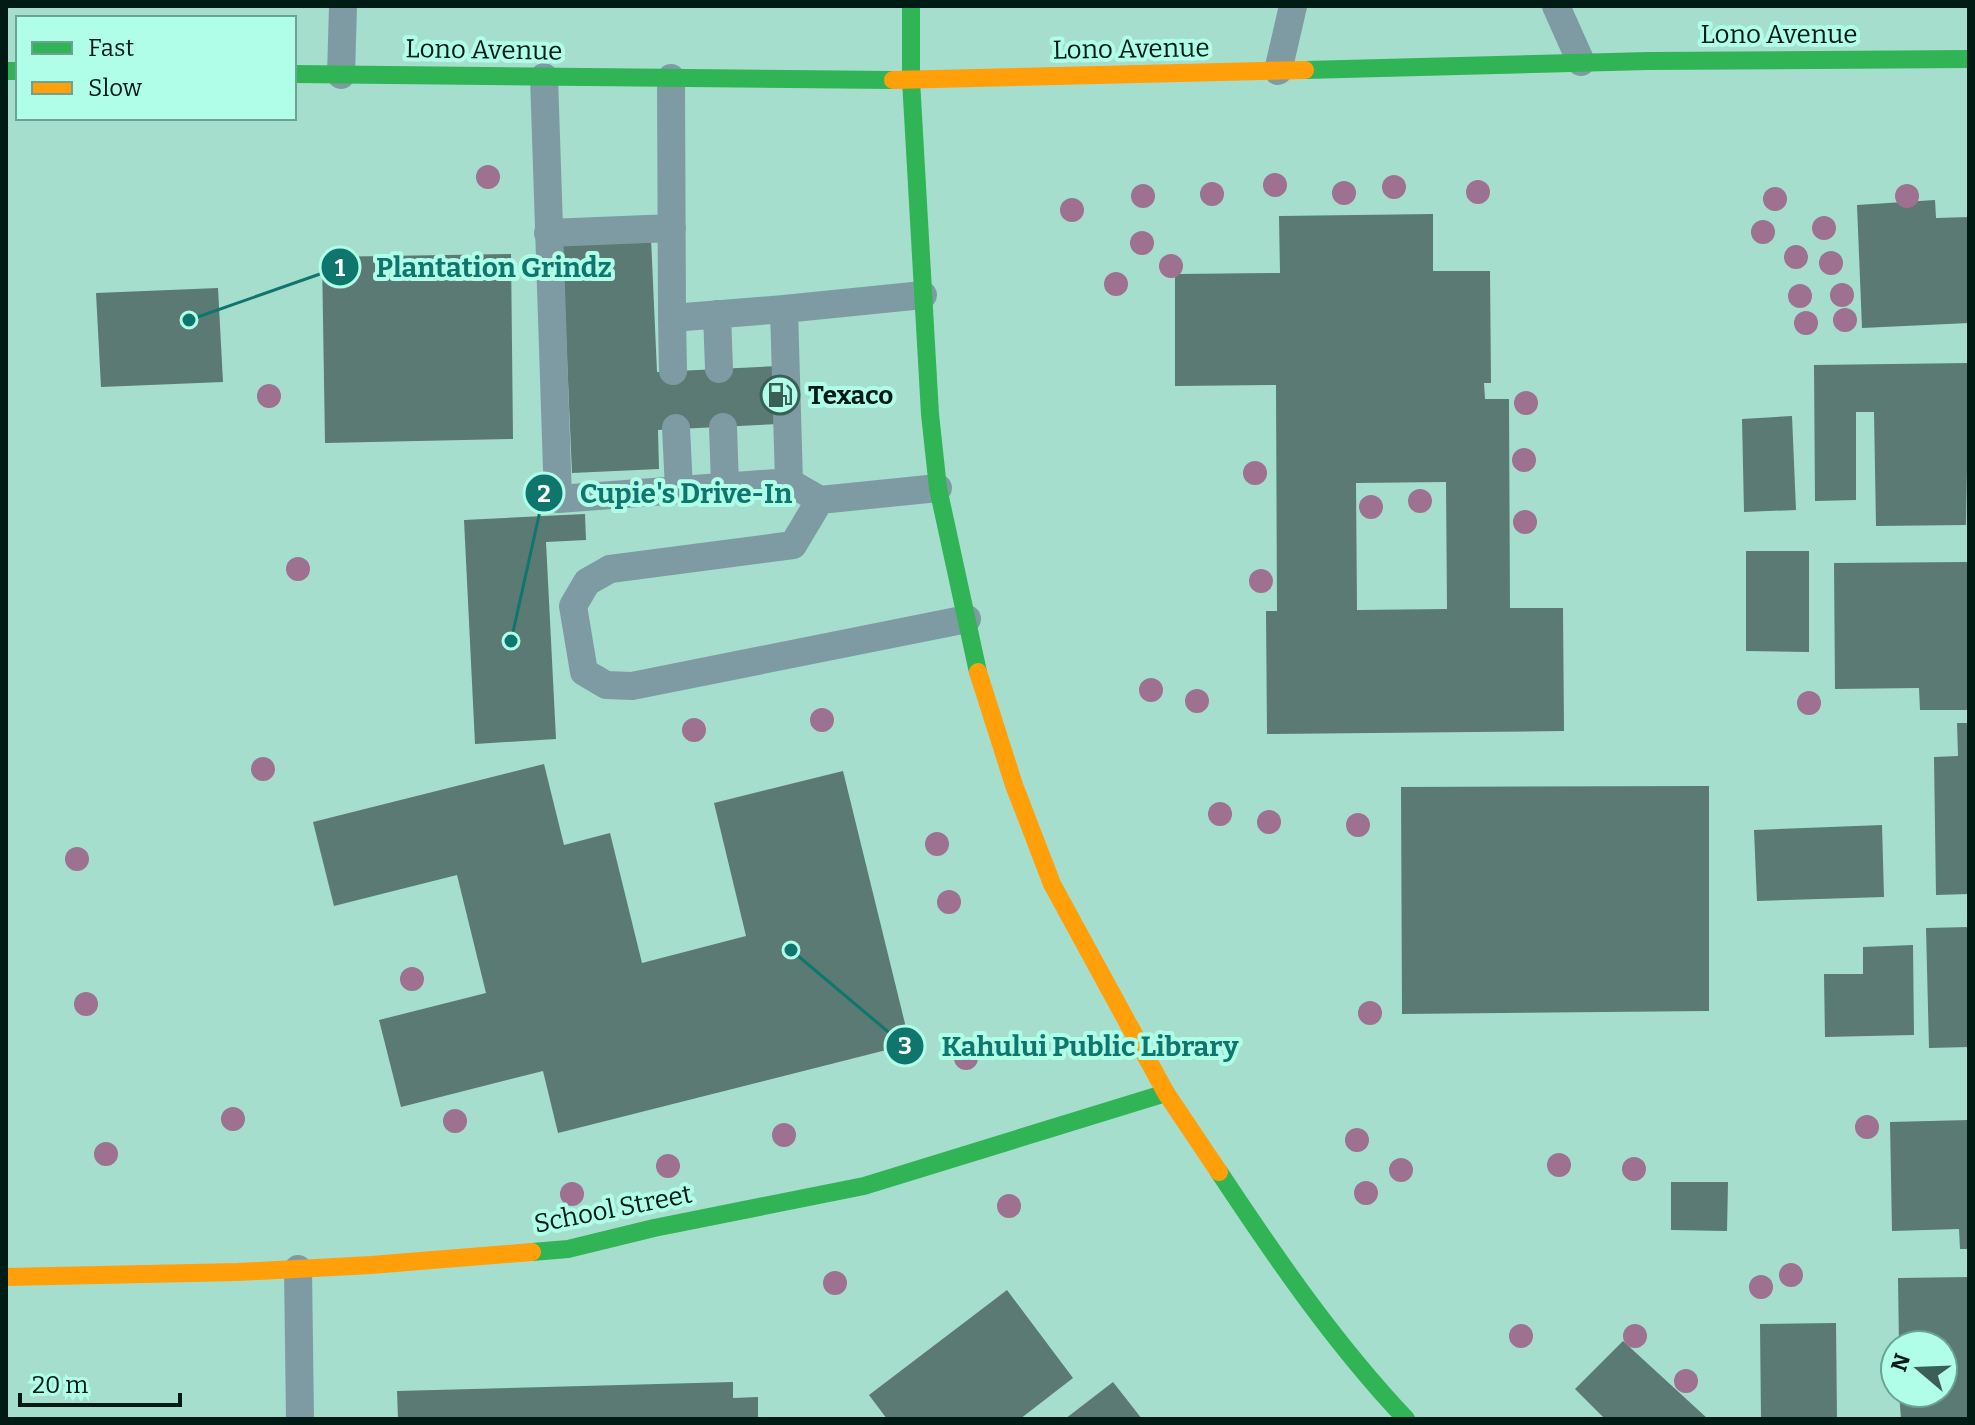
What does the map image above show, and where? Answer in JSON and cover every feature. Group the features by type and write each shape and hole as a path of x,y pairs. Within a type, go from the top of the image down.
{"street":[{"path":"911,6 911,80 923,295 938,488 979,679 1014,785 1052,884 1166,1093 1271,1250 1371,1382 1406,1419"},
{"name":"Lono Avenue","path":"296,74 911,80 1581,62 1969,59"},
{"name":"School Street","path":"6,1277 298,1269 568,1249 654,1228 864,1186 1166,1093"}],"lane":[{"path":"341,75 343,6"},
{"path":"1278,71 1293,6"},
{"path":"1556,6 1581,62"},
{"path":"544,77 558,499 789,482 820,500 938,488"},
{"path":"671,78 673,371"},
{"path":"548,233 672,228"},
{"path":"672,318 923,295"},
{"path":"784,309 789,482"},
{"path":"717,314 719,369"},
{"path":"723,427 725,485"},
{"path":"676,428 679,489"},
{"path":"820,500 793,545 610,569 587,582 573,606 584,672 606,685 632,686 967,619"},
{"path":"298,1269 300,1419"}],"building":[{"path":"1935,200 1936,218 1969,217 1969,323 1862,328 1857,205"},
{"path":"1433,214 1433,271 1490,271 1491,383 1484,383 1485,399 1509,399 1510,608 1563,608 1564,731 1267,734 1266,611 1277,611 1276,385 1175,386 1175,274 1280,273 1279,216","holes":["1446,482 1447,609 1357,610 1356,483"]},
{"path":"651,238 657,372 777,366 778,424 658,430 659,469 572,473 562,243"},
{"path":"511,254 513,439 325,443 322,257"},
{"path":"218,288 223,382 101,387 96,293"},
{"path":"1969,363 1966,525 1876,526 1874,412 1856,412 1856,500 1815,501 1814,365"},
{"path":"1792,416 1796,510 1744,512 1742,419"},
{"path":"585,514 586,540 546,542 556,739 475,744 464,520"},
{"path":"1746,551 1809,551 1809,652 1746,651"},
{"path":"1969,562 1969,710 1920,710 1919,688 1835,689 1834,563"},
{"path":"1957,723 1969,723 1969,894 1936,895 1934,757 1958,756"},
{"path":"544,764 564,845 610,833 642,963 746,936 714,803 843,771 910,1044 558,1133 543,1071 401,1107 379,1020 486,993 457,875 334,906 313,822"},
{"path":"1709,786 1709,1011 1402,1014 1401,787"},
{"path":"1882,825 1884,897 1757,901 1754,830"},
{"path":"1969,927 1969,1047 1929,1048 1926,928"},
{"path":"1913,945 1914,1035 1825,1037 1824,974 1863,974 1863,947"},
{"path":"1969,1120 1969,1249 1960,1249 1959,1229 1892,1231 1890,1122"},
{"path":"1671,1182 1728,1182 1727,1231 1671,1230"},
{"path":"1969,1277 1969,1419 1901,1419 1900,1409 1959,1409 1959,1329 1899,1329 1898,1278"},
{"path":"1007,1290 1073,1378 1020,1419 887,1419 869,1395"},
{"path":"1836,1323 1837,1419 1761,1419 1760,1324"},
{"path":"1623,1341 1708,1419 1605,1419 1575,1389"},
{"path":"733,1382 733,1398 758,1397 758,1419 398,1419 397,1391"},
{"path":"1113,1382 1142,1419 1065,1419"}],"traffic: fast":[{"path":"911,6 911,80 930,414 938,488 978,672"},
{"path":"1305,70 1648,61 1969,59"},
{"path":"6,71 16,71"},
{"path":"296,74 893,80"},
{"path":"532,1252 568,1249 654,1228 864,1186 1166,1093"},
{"path":"1219,1172 1331,1331 1406,1419"}],"traffic: slow":[{"path":"893,80 1305,70"},
{"path":"978,672 1014,785 1052,884 1166,1093 1219,1172"},
{"path":"6,1277 238,1272 532,1252"}],"place":[{"name":"Plantation Grindz","path":"189,320"},
{"name":"Texaco","path":"780,395"},
{"name":"Cupie's Drive-In","path":"511,641"},
{"name":"Kahului Public Library","path":"791,950"}]}
